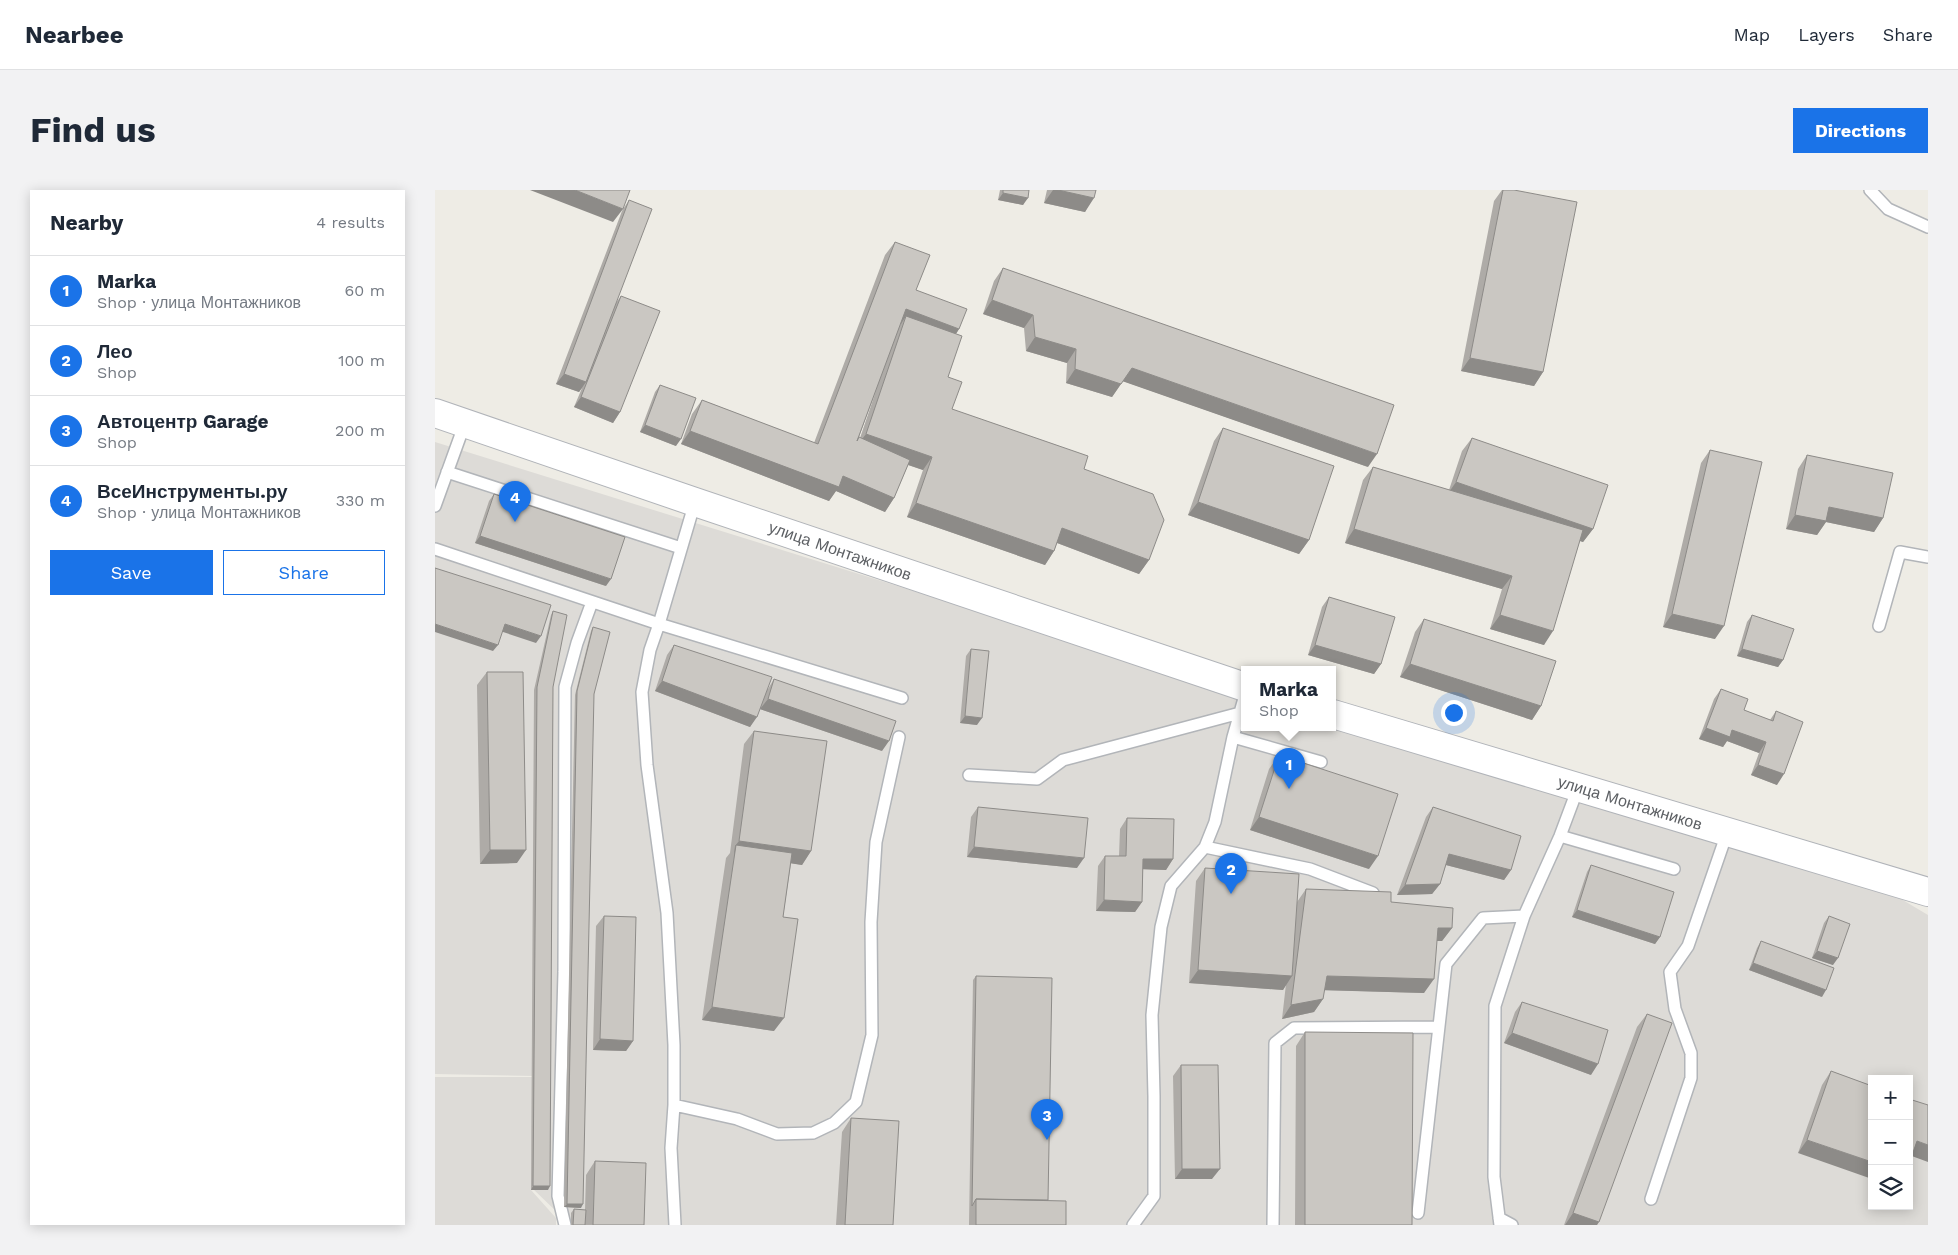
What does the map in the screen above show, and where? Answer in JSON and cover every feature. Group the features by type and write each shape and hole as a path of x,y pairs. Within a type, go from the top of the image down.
{"main road":[{"name":"улица Монтажников","path":"435,413 1241,686"},
{"name":"улица Монтажников","path":"1336,715 1928,892"}],"lane":[{"path":"1871,190 1888,210 1928,227"},
{"path":"435,506 465,423"},
{"path":"447,472 681,548"},
{"path":"675,1225 671,1148 674,1105 674,1045 667,913 647,765 642,692 650,650 695,502"},
{"path":"435,549 659,624 902,698"},
{"path":"1879,626 1900,552 1928,558"},
{"path":"565,1225 558,1196 564,972 565,687 577,643 592,602"},
{"path":"1133,1225 1154,1196 1152,1015 1161,927 1171,886 1205,847 1215,822 1233,737 1241,709"},
{"path":"969,775 1037,779 1063,760 1240,713"},
{"path":"674,1105 737,1119 777,1134 813,1132 834,1123 856,1102 871,1035 871,922 876,842 899,737"},
{"path":"1233,737 1321,762"},
{"path":"1512,1225 1499,1221 1494,1177 1495,1006 1524,916 1560,836 1578,787"},
{"path":"1651,1199 1691,1078 1691,1053 1675,1009 1670,972 1688,946 1727,833"},
{"path":"1560,836 1674,869"},
{"path":"1205,847 1310,869 1373,893"},
{"path":"1418,1213 1446,964 1483,918 1524,916"},
{"path":"1273,1225 1275,1043 1294,1028 1439,1027"}],"shaded area":[{"path":"435,442 1241,693 1241,731 1336,731 1336,729 1896,896 1928,915 1928,1225 559,1225 559,1214 533,1189 534,1076 435,1074"},
{"path":"435,1077 533,1077 531,1190 556,1218 556,1225 435,1225"}],"building":[{"path":"575,190 630,190 623,209"},
{"path":"1003,190 1029,190 1028,198 1003,193"},
{"path":"1058,190 1096,190 1094,198"},
{"path":"1503,190 1514,190 1577,202 1543,372 1470,358"},
{"path":"629,200 652,209 586,382 564,374"},
{"path":"895,242 930,255 916,290 967,309 959,329 906,309 857,441 859,437 910,460 894,498 843,476 839,487 690,431 702,400 818,444"},
{"path":"1003,268 1394,405 1377,454 1132,368 1121,384 1075,369 1076,349 1035,337 1033,315 992,300"},
{"path":"621,296 660,311 620,412 581,397"},
{"path":"906,316 962,336 948,377 962,382 952,409 1088,456 1084,469 1153,494 1164,520 1149,560 1062,528 1054,551 916,503 932,457 866,434"},
{"path":"660,385 696,398 681,439 645,425"},
{"path":"1223,428 1334,466 1309,540 1198,502"},
{"path":"1472,438 1608,485 1593,529 1456,482"},
{"path":"1710,450 1762,462 1724,626 1672,614"},
{"path":"1807,455 1893,473 1883,518 1829,507 1826,521 1795,515"},
{"path":"1373,467 1583,530 1553,631 1500,615 1512,576 1354,529"},
{"path":"494,494 625,537 611,579 480,536"},
{"path":"435,568 551,605 541,636 505,624 498,645 435,624"},
{"path":"1329,597 1395,617 1381,664 1315,645"},
{"path":"553,611 567,615 553,687 550,1186 533,1186 537,687"},
{"path":"1752,615 1794,629 1783,660 1742,649"},
{"path":"1424,619 1556,661 1541,706 1410,664"},
{"path":"593,627 610,632 594,694 583,1204 567,1204 577,691"},
{"path":"674,645 772,677 757,717 662,681"},
{"path":"971,649 989,651 982,718 965,716"},
{"path":"487,672 523,672 526,850 490,850"},
{"path":"774,679 896,721 889,741 768,699"},
{"path":"1721,689 1748,699 1744,710 1773,721 1776,711 1803,722 1784,774 1758,765 1766,742 1732,730 1730,737 1706,728"},
{"path":"754,731 827,741 811,851 739,841"},
{"path":"1279,755 1398,794 1378,856 1259,817"},
{"path":"978,807 1088,818 1084,858 974,847"},
{"path":"1433,807 1521,836 1511,870 1449,854 1440,884 1405,885"},
{"path":"1127,818 1174,819 1173,859 1143,859 1142,902 1104,900 1105,856 1126,856"},
{"path":"736,845 792,853 783,917 798,919 784,1018 712,1007"},
{"path":"1591,865 1674,892 1660,937 1577,910"},
{"path":"1205,868 1299,874 1292,976 1198,970"},
{"path":"1306,889 1391,892 1391,902 1453,908 1452,928 1438,928 1434,979 1327,976 1323,999 1291,1005"},
{"path":"604,916 636,917 633,1041 600,1039"},
{"path":"1829,916 1850,924 1838,958 1817,951"},
{"path":"1761,941 1834,968 1826,990 1753,963"},
{"path":"976,976 1052,978 1048,1200 976,1199 972,1206"},
{"path":"1522,1002 1608,1030 1598,1064 1512,1033"},
{"path":"1647,1014 1672,1023 1599,1222 1573,1213"},
{"path":"1305,1032 1413,1033 1412,1225 1305,1225"},
{"path":"1181,1065 1218,1065 1220,1169 1182,1169"},
{"path":"1831,1071 1868,1085 1868,1161 1807,1140"},
{"path":"1913,1100 1928,1105 1928,1145 1917,1141 1913,1152"},
{"path":"851,1118 899,1121 893,1225 845,1225"},
{"path":"595,1161 646,1163 644,1225 593,1225"},
{"path":"976,1199 1066,1201 1066,1225 976,1225"},
{"path":"574,1209 586,1210 585,1225 573,1225"}],"place":[{"name":"ВсеИнструменты.ру","path":"515,522"},
{"name":"Marka","path":"1289,789"},
{"name":"Лео","path":"1231,894"},
{"name":"Автоцентр Garage","path":"1047,1140"}]}
